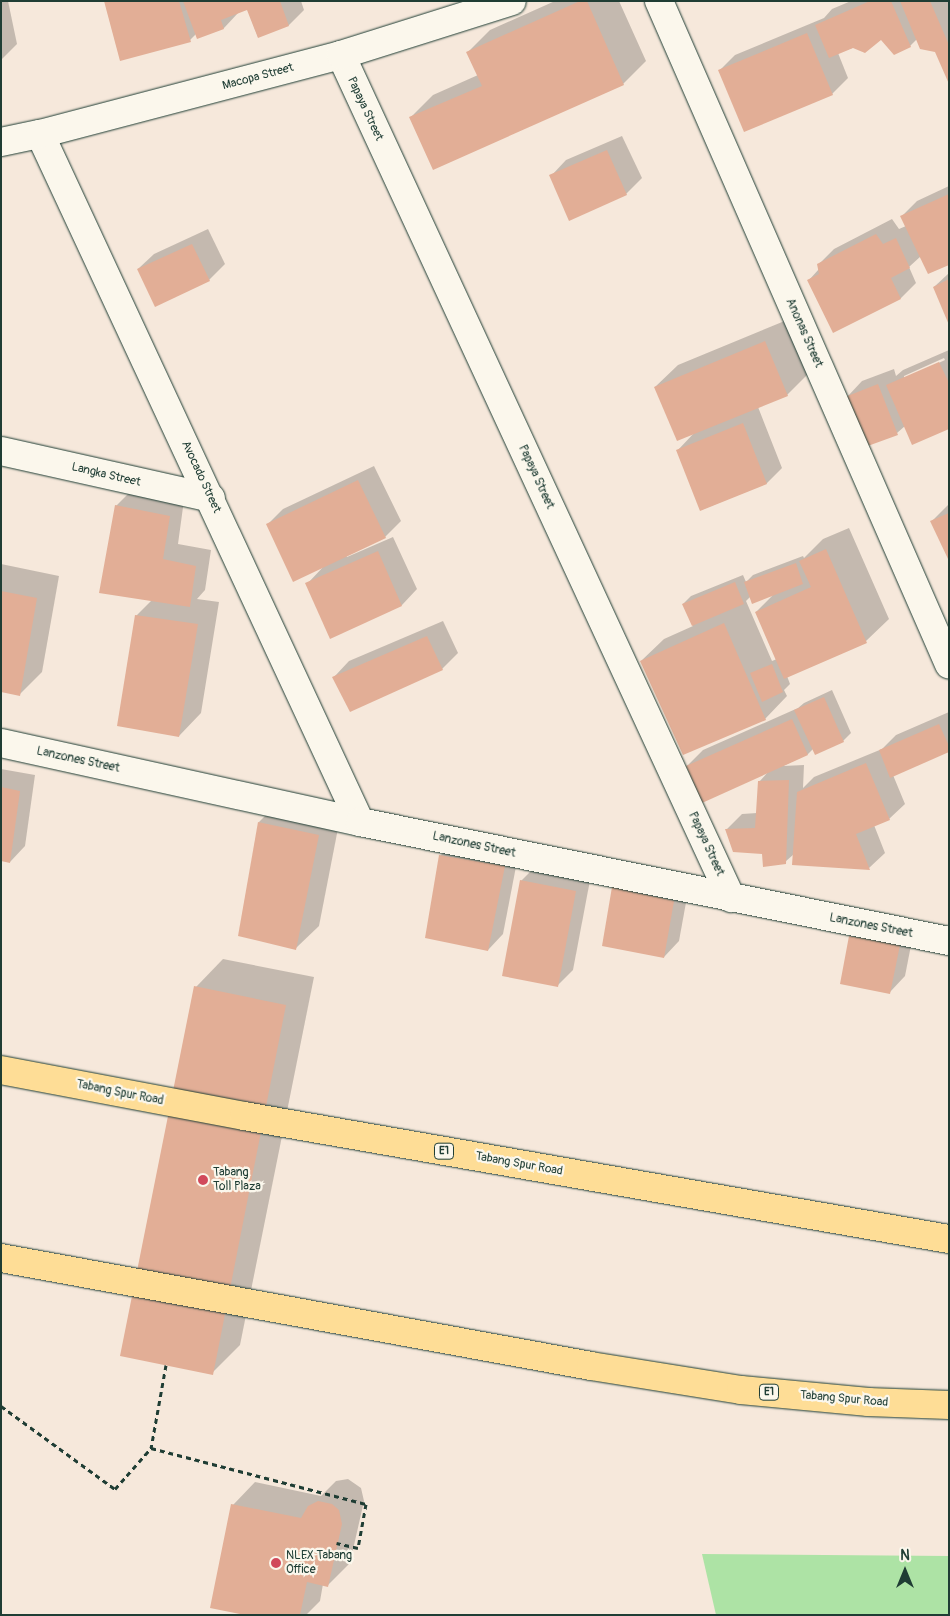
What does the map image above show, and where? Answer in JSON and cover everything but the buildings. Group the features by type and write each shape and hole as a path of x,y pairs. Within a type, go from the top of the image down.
{"highway":[{"name":"Tabang Spur Road","path":"1,1070 244,1116 949,1239"},
{"name":"Tabang Spur Road","path":"1,1258 591,1366 741,1390 868,1402 949,1405"}],"street":[{"name":"Macopa Street","path":"1,142 40,134 340,55 512,1"},
{"name":"Anonas Street","path":"659,1 949,664"},
{"name":"Papaya Street","path":"340,55 731,898"},
{"name":"Avocado Street","path":"40,134 211,498 360,822"},
{"name":"Langka Street","path":"1,451 211,498"},
{"name":"Lanzones Street","path":"1,743 360,822 949,941"}],"path":[{"path":"1,1406 115,1490 151,1448 166,1366"},
{"path":"151,1448 366,1504 358,1548 337,1543"}],"green space":[{"path":"702,1554 949,1556 949,1615 716,1615"}],"place":[{"name":"Tabang Toll Plaza","path":"203,1180"},
{"name":"NLEX Tabang Office","path":"276,1563"}]}
